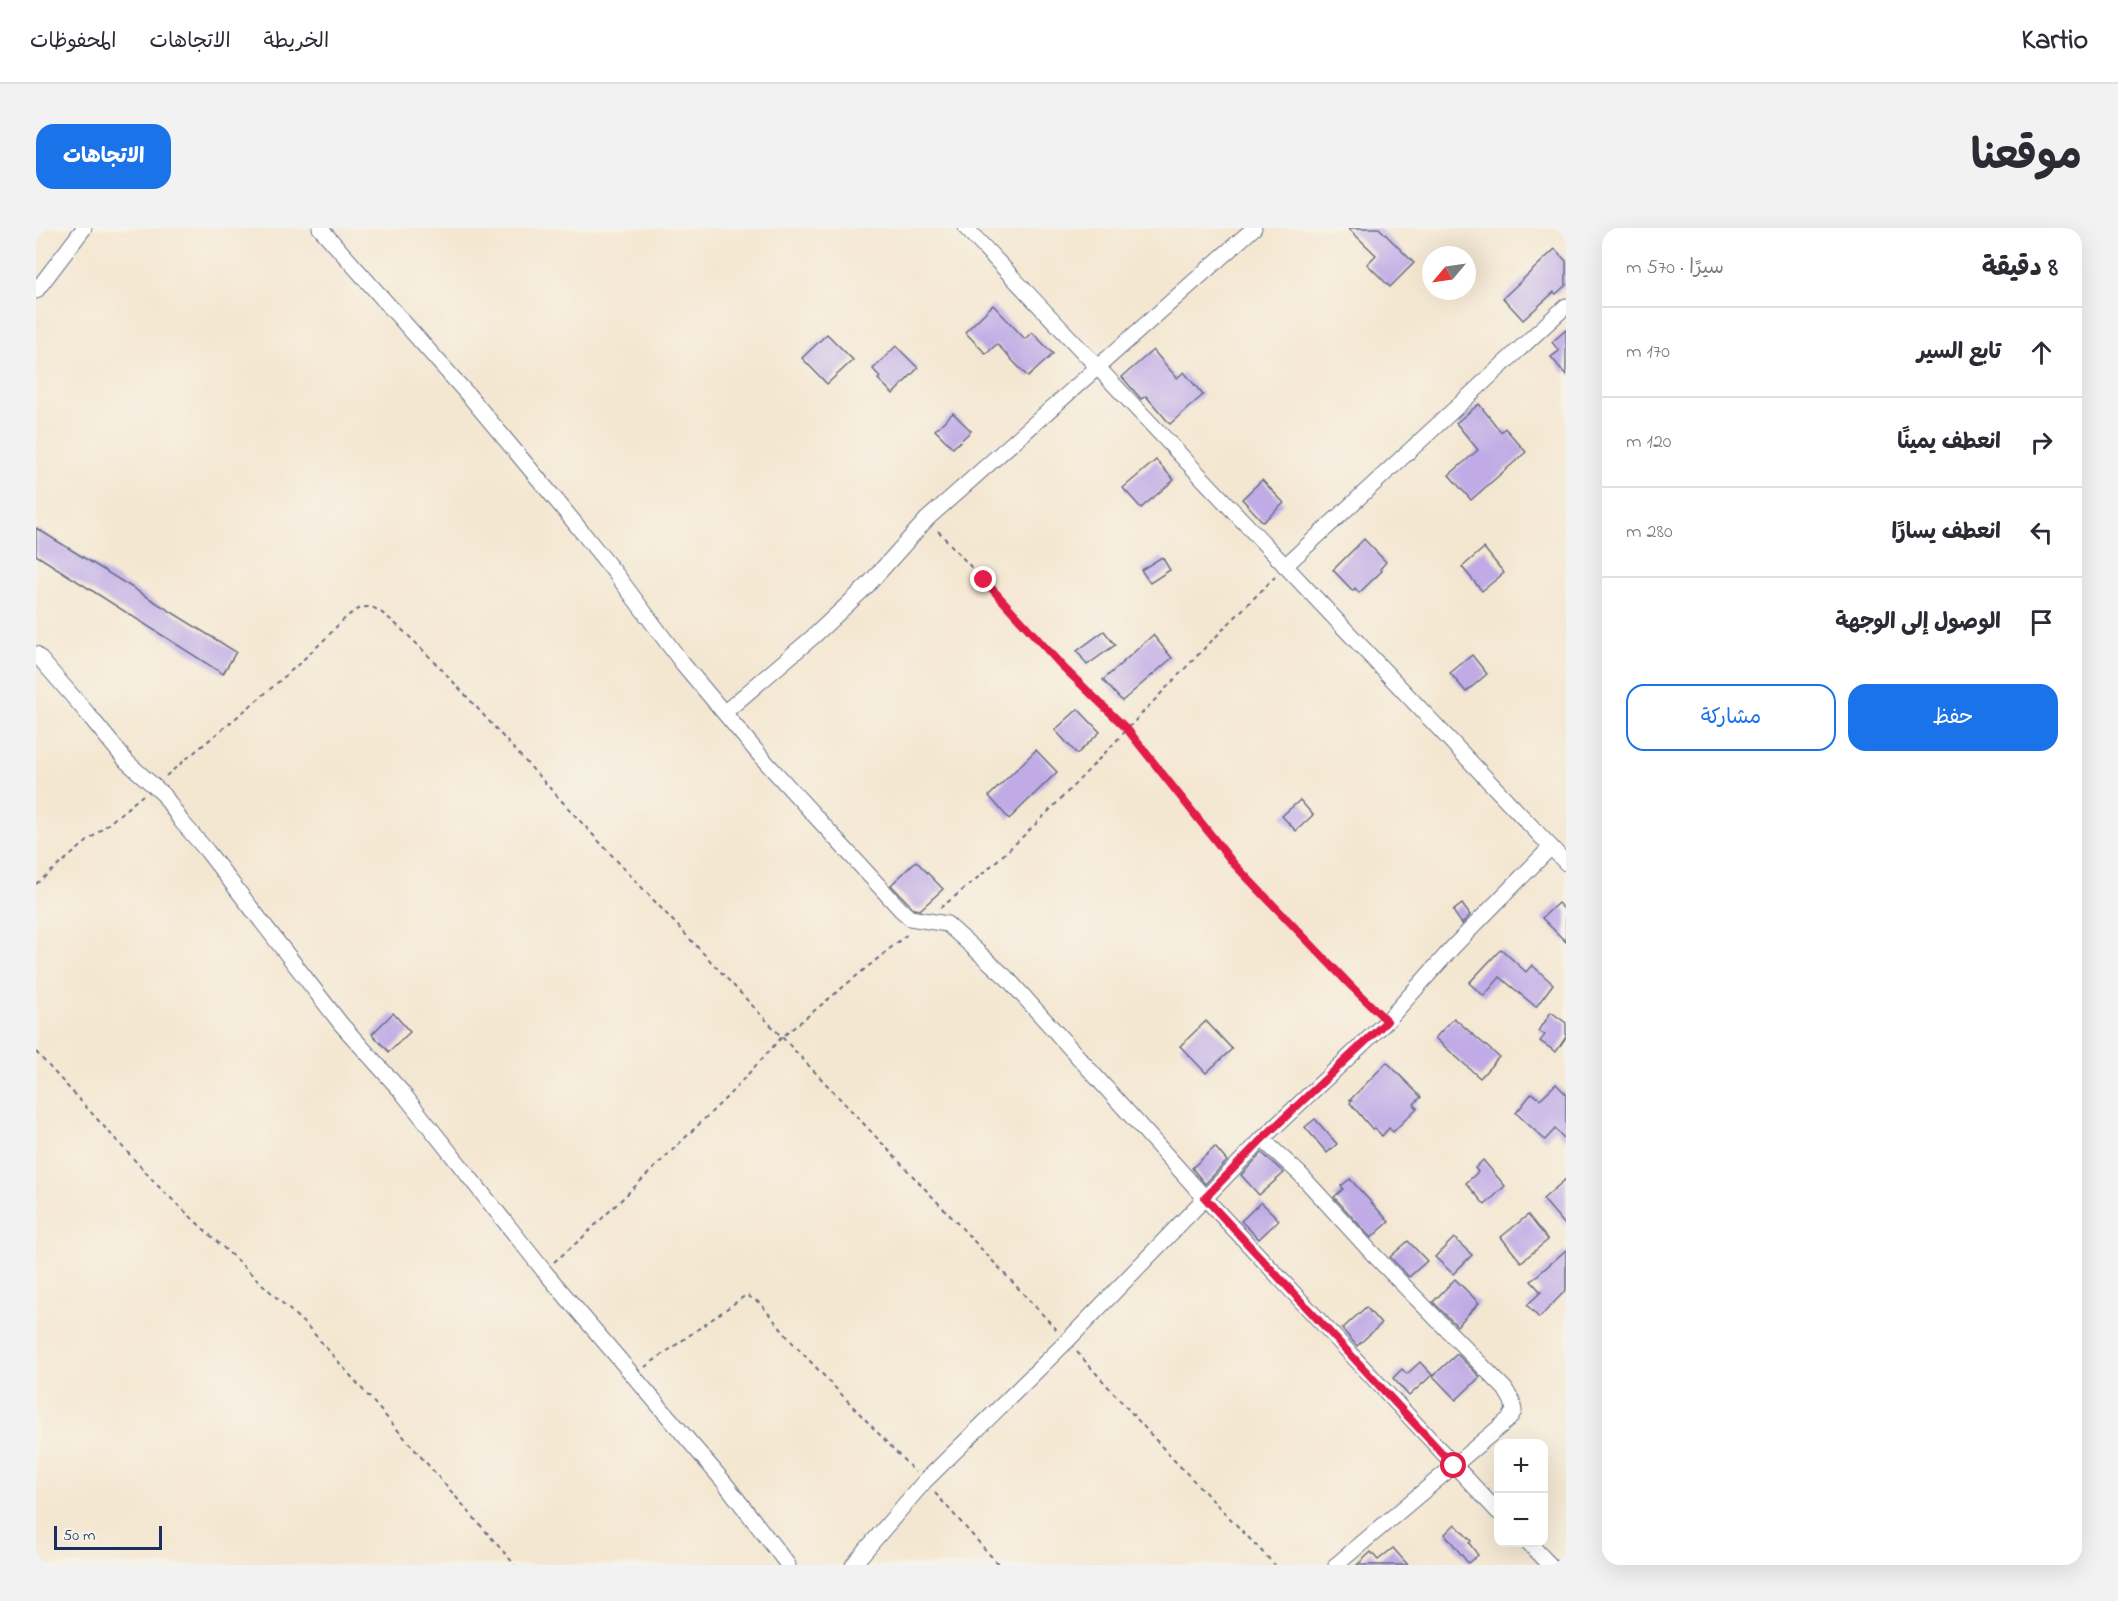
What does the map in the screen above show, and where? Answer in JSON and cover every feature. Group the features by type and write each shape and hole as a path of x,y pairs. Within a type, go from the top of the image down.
{"street":[{"path":"36,291 84,228"},
{"path":"320,228 501,434 616,574 683,664 763,759 901,910 910,918 947,924 1008,979 1205,1198 1494,1508"},
{"path":"966,228 1566,863"},
{"path":"725,712 867,586 927,519 1254,228"},
{"path":"1285,566 1566,306"},
{"path":"36,654 127,762 164,795 181,821 207,851 341,1024 401,1091 544,1271 724,1482 788,1565"},
{"path":"853,1565 924,1482 1067,1341 1262,1139 1387,1021 1454,946 1551,847"},
{"path":"1262,1139 1300,1174 1372,1253 1504,1389 1512,1401 1514,1411 1509,1419 1336,1565"},
{"path":"1533,1547 1550,1565"}],"path":[{"path":"927,519 1062,666 1127,729 1234,864 1387,1021"},
{"path":"36,884 298,665 349,616 365,607 375,607 439,666 704,956 910,1172 1171,1457 1275,1565"},
{"path":"36,1052 160,1188 310,1329 515,1565"},
{"path":"633,1376 746,1295 759,1303 790,1340 999,1565"}],"building":[{"path":"1348,228 1379,228 1414,263 1390,287 1367,264 1376,255"},
{"path":"1555,249 1566,261 1566,285 1556,294 1554,292 1523,320 1503,298"},
{"path":"993,305 1025,339 1032,332 1053,354 1028,377 997,344 986,354 965,332"},
{"path":"1566,330 1566,375 1551,357 1559,351 1552,342"},
{"path":"827,334 853,360 827,384 802,358"},
{"path":"896,346 918,368 893,394 878,379 880,377 873,369"},
{"path":"1153,350 1177,378 1184,372 1203,395 1170,424 1146,396 1141,399 1122,377"},
{"path":"1479,404 1501,432 1505,428 1526,452 1471,500 1449,475 1478,450 1456,423"},
{"path":"953,413 971,431 953,448 935,430"},
{"path":"1156,460 1174,480 1141,508 1123,488"},
{"path":"1262,480 1284,503 1263,522 1242,499"},
{"path":"36,528 236,652 223,674 36,555"},
{"path":"1364,539 1386,562 1380,569 1382,571 1359,593 1355,588 1353,591 1333,570"},
{"path":"1484,548 1504,573 1482,591 1462,567"},
{"path":"1162,557 1170,570 1150,583 1141,570"},
{"path":"1104,631 1115,645 1087,665 1077,651"},
{"path":"1153,635 1172,658 1122,701 1103,680"},
{"path":"1472,655 1487,674 1466,692 1450,673"},
{"path":"1078,709 1100,732 1077,754 1055,730"},
{"path":"1036,750 1057,772 1009,819 989,796"},
{"path":"1300,800 1313,815 1296,831 1282,816"},
{"path":"916,861 943,889 920,910 914,909 891,885"},
{"path":"1558,903 1566,911 1566,942 1542,918"},
{"path":"1462,904 1470,915 1462,924 1453,911"},
{"path":"1501,949 1526,972 1532,965 1553,984 1536,1007 1500,977 1484,996 1469,983"},
{"path":"1551,1012 1566,1023 1566,1037 1556,1052 1540,1041 1545,1035 1539,1031"},
{"path":"393,1013 410,1032 389,1052 372,1034"},
{"path":"1454,1018 1499,1057 1480,1078 1435,1038"},
{"path":"1206,1021 1232,1049 1206,1073 1180,1046"},
{"path":"1387,1062 1421,1097 1414,1104 1417,1108 1393,1132 1389,1128 1382,1136 1375,1128 1373,1130 1350,1103 1352,1101 1350,1100"},
{"path":"1556,1084 1566,1094 1566,1140 1555,1129 1545,1140 1516,1113 1532,1093 1540,1099"},
{"path":"1315,1119 1337,1144 1327,1153 1305,1127"},
{"path":"1215,1147 1227,1161 1205,1184 1192,1168"},
{"path":"1262,1153 1284,1173 1259,1195 1241,1175"},
{"path":"1483,1160 1505,1186 1485,1205 1466,1183 1478,1172 1475,1168"},
{"path":"1350,1179 1389,1222 1371,1238 1334,1197 1343,1189 1341,1186"},
{"path":"1566,1179 1566,1226 1543,1199"},
{"path":"1261,1202 1279,1220 1259,1239 1241,1221"},
{"path":"1528,1215 1548,1240 1521,1262 1501,1237"},
{"path":"1454,1238 1472,1255 1453,1274 1435,1257"},
{"path":"1408,1241 1427,1261 1409,1277 1390,1257"},
{"path":"1566,1250 1566,1290 1539,1318 1527,1305 1541,1292 1531,1281"},
{"path":"1455,1279 1479,1303 1457,1326 1433,1302"},
{"path":"1366,1307 1381,1324 1357,1346 1342,1329"},
{"path":"1457,1354 1480,1377 1456,1400 1433,1376"},
{"path":"1420,1362 1432,1375 1409,1396 1393,1378 1402,1369 1407,1374"},
{"path":"1455,1524 1471,1541 1469,1543 1478,1555 1468,1563 1445,1534"},
{"path":"1393,1548 1408,1565 1357,1565 1371,1552 1378,1560"}],"route":[{"path":"984,580 1062,666 1127,729 1234,864 1387,1021 1262,1139 1205,1198 1454,1466"}]}
